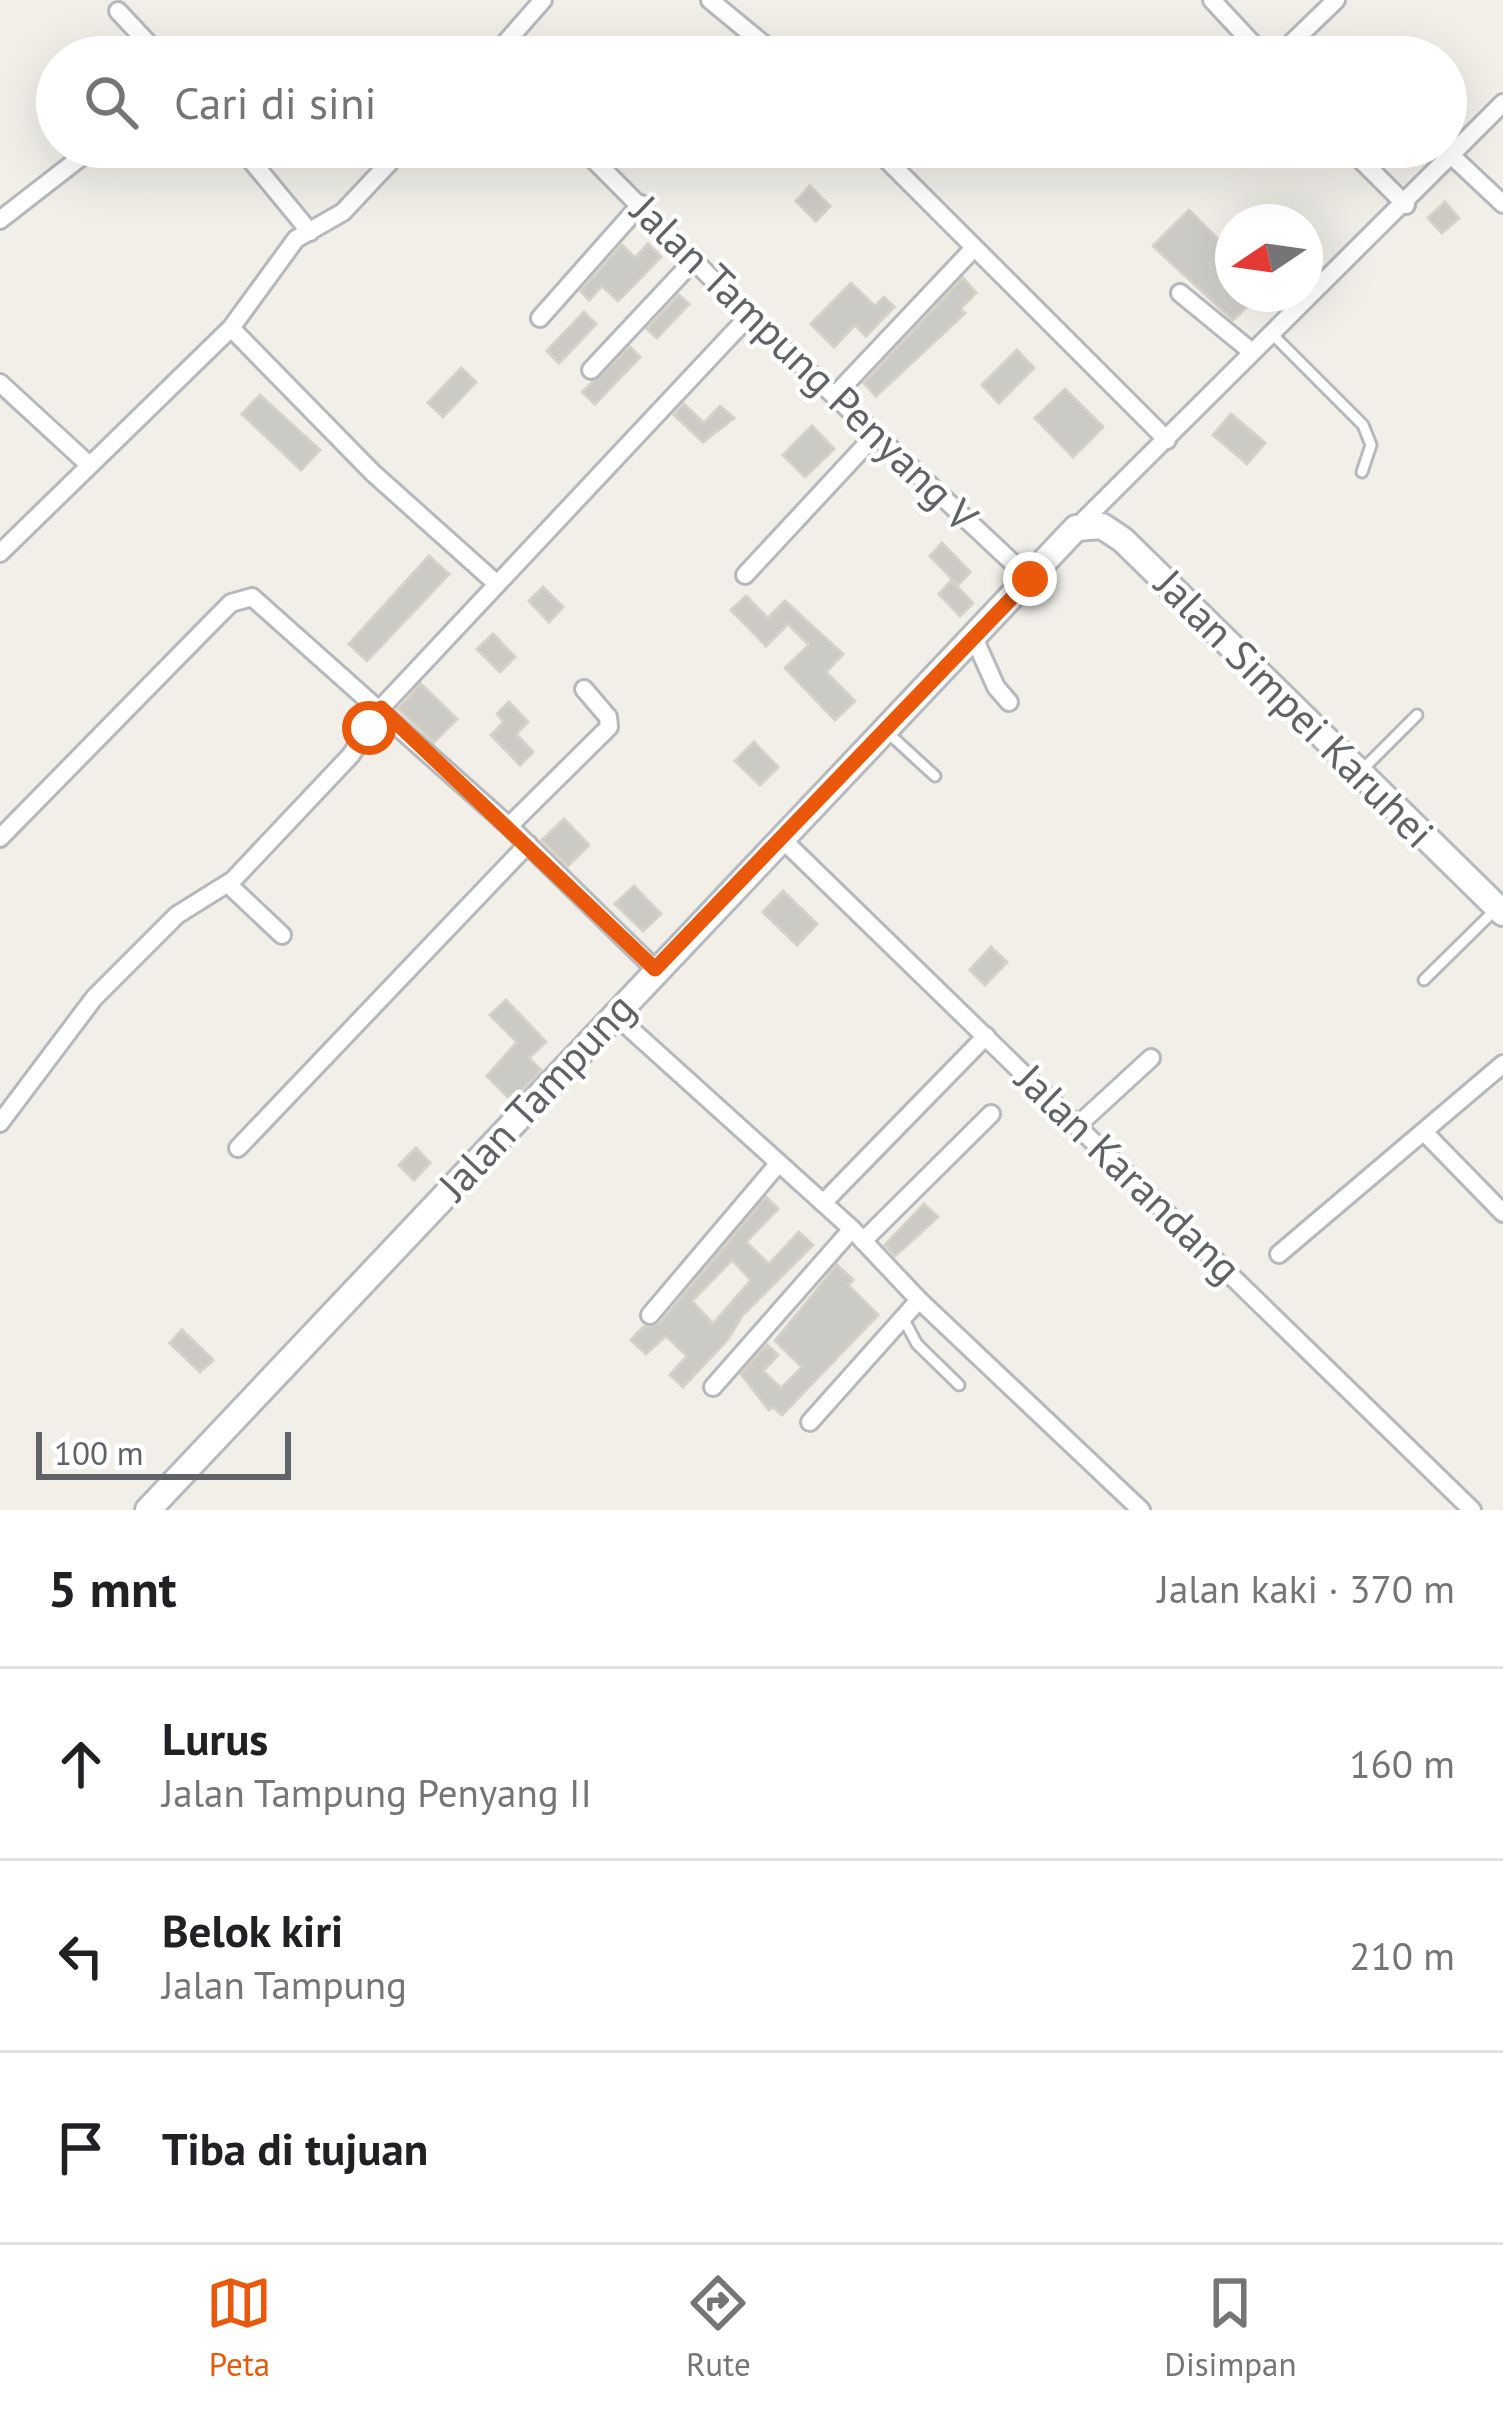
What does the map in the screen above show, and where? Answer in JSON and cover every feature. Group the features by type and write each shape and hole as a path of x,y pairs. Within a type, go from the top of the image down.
{"main road":[{"name":"Jalan Simpei Karuhei","path":"1076,528 1102,526 1123,540 1500,910"},
{"name":"Jalan Tampung","path":"148,1510 1076,528"}],"street":[{"path":"512,36 543,0"},
{"path":"710,0 754,36"},
{"path":"1212,0 1245,36"},
{"path":"1299,36 1336,0"},
{"path":"118,11 141,36"},
{"path":"1467,142 1503,103"},
{"path":"0,220 67,168"},
{"path":"257,168 310,232"},
{"path":"0,553 231,328 290,246 343,212 384,168"},
{"name":"Jalan Tampung Penyang V","path":"603,168 749,316 837,393 1030,579"},
{"path":"895,168 1167,440"},
{"path":"1369,168 1406,205"},
{"path":"1076,528 1442,168"},
{"path":"1465,168 1503,204"},
{"path":"540,318 641,204"},
{"path":"837,393 974,248"},
{"path":"591,370 696,258"},
{"path":"1180,293 1252,352"},
{"path":"0,1123 94,998 176,915 228,884 351,755 381,708 749,316"},
{"path":"231,328 373,472 497,584"},
{"path":"0,383 87,464"},
{"path":"745,575 875,434"},
{"path":"0,838 122,710 243,598 263,602 381,708 655,969"},
{"path":"975,640 996,687 1009,702"},
{"path":"509,826 609,727 608,718 584,689"},
{"name":"Jalan Karandang","path":"782,839 1472,1510"},
{"path":"238,1148 528,844"},
{"path":"228,884 282,935"},
{"path":"614,1014 858,1235 919,1300 1141,1510"},
{"path":"823,1203 986,1036"},
{"path":"1078,1126 1151,1058"},
{"path":"1279,1254 1503,1064"},
{"path":"713,1387 858,1235 991,1114"},
{"path":"1424,1132 1503,1213"},
{"path":"650,1315 778,1164"},
{"path":"810,1422 919,1300"}],"lane":[{"path":"1271,333 1363,425 1372,445 1362,472"},
{"path":"1360,772 1417,715"},
{"path":"887,732 935,776"},
{"path":"1424,980 1500,910"},
{"path":"903,1318 917,1344 959,1385"}],"building":[{"path":"810,186 830,206 816,221 796,201"},
{"path":"1445,202 1459,218 1442,233 1428,218"},
{"path":"1189,210 1215,236 1215,303 1153,246"},
{"path":"648,244 661,257 618,301 602,286 589,300 581,291 622,245 635,258"},
{"path":"963,278 976,293 960,309 965,313 876,396 864,383"},
{"path":"851,283 875,306 884,297 894,307 866,336 855,325 834,347 811,324"},
{"path":"679,295 689,304 657,338 647,329"},
{"path":"584,312 596,324 559,363 547,351"},
{"path":"630,347 640,357 595,404 582,392"},
{"path":"1017,350 1034,368 999,403 982,385"},
{"path":"461,368 476,382 443,417 428,403"},
{"path":"1065,389 1103,427 1073,457 1035,418"},
{"path":"260,395 320,450 301,470 242,414"},
{"path":"684,404 704,423 720,406 734,418 703,442 674,415"},
{"path":"1231,414 1265,443 1247,464 1213,435"},
{"path":"812,426 834,449 805,477 783,455"},
{"path":"942,543 970,572 958,585 930,556"},
{"path":"429,556 449,574 367,661 349,644"},
{"path":"951,581 973,603 960,616 939,594"},
{"path":"543,587 563,607 549,622 529,601"},
{"path":"746,596 768,618 785,601 843,654 826,672 855,701 835,720 785,668 809,645 788,624 766,646 731,610"},
{"path":"493,634 515,657 500,672 477,649"},
{"path":"421,684 457,719 434,742 398,709"},
{"path":"509,702 528,722 516,734 533,752 520,765 491,735 504,722 497,714"},
{"path":"754,742 778,767 760,785 735,761"},
{"path":"564,819 589,845 568,866 542,840"},
{"path":"634,886 661,914 643,931 615,904"},
{"path":"783,891 817,924 797,945 763,912"},
{"path":"991,947 1007,962 985,985 970,970"},
{"path":"506,1000 546,1042 529,1058 541,1070 512,1101 487,1076 517,1042 490,1015"},
{"path":"416,1148 430,1163 414,1180 399,1165"},
{"path":"766,1197 778,1209 746,1242 769,1264 799,1232 813,1245 742,1316 728,1339 683,1387 670,1375 687,1356 666,1336 646,1354 631,1340 643,1327 660,1323","holes":["732,1260 751,1280 713,1324 692,1301"]},
{"path":"924,1204 938,1217 895,1256 885,1245"},
{"path":"837,1265 853,1280 848,1285 878,1315 782,1415 773,1407 769,1410 741,1374 767,1345 778,1355 763,1371 781,1388 802,1367 775,1341"},
{"path":"182,1330 213,1360 200,1372 170,1343"}],"route":[{"path":"369,728 381,708 655,969 1030,579"}]}
